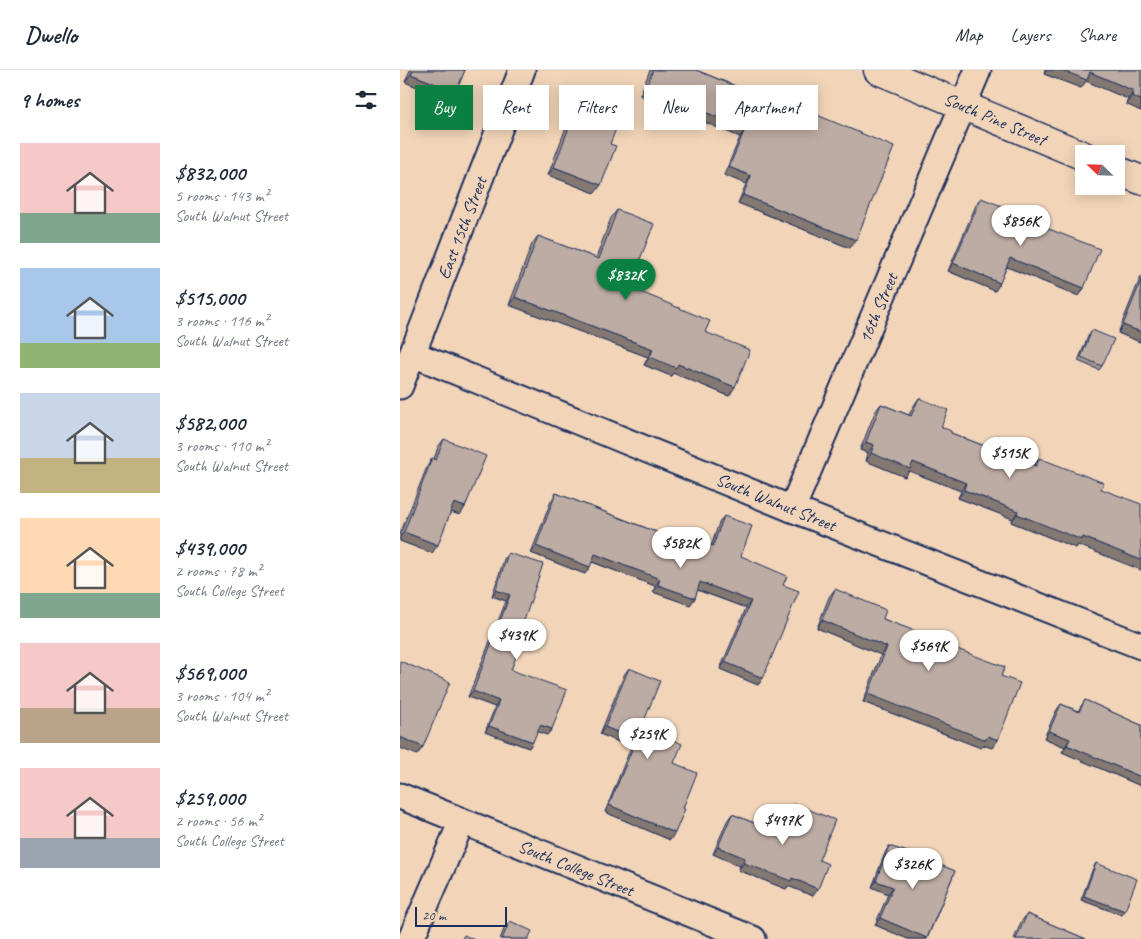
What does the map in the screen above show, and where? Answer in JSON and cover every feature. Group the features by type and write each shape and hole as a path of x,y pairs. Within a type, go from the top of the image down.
{"street":[{"name":"East 15th Street","path":"400,386 522,70"},
{"name":"South Pine Street","path":"878,70 1075,152"},
{"name":"16th Street","path":"792,509 978,70"},
{"path":"1125,174 1141,180"},
{"name":"South Walnut Street","path":"413,354 792,509 1141,646"},
{"name":"South College Street","path":"400,796 753,939"},
{"path":"411,939 462,822"}],"building":[{"path":"413,70 465,70 459,85 438,85 411,74"},
{"path":"653,70 696,70 732,85 716,85 716,117 706,112 706,85 647,85"},
{"path":"1061,70 1141,70 1141,100 1132,96 1134,91 1090,72 1087,80"},
{"path":"818,115 894,147 856,240 743,195 751,176 729,167 745,130 818,130"},
{"path":"568,130 615,130 610,144 616,146 601,185 554,167"},
{"path":"981,198 1028,216 1026,220 1100,249 1084,288 1010,258 1000,283 953,263"},
{"path":"617,210 654,224 629,287 710,321 705,332 750,350 735,387 678,364 676,368 650,357 653,349 515,297 538,236 599,259"},
{"path":"1141,281 1141,332 1123,325"},
{"path":"1092,330 1114,339 1102,366 1081,357"},
{"path":"919,398 948,410 941,427 951,431 951,433 1036,466 1039,458 1104,483 1101,489 1141,504 1141,560 1083,537 1082,540 1017,514 1018,511 964,490 966,483 913,462 910,469 871,453 874,445 866,442 881,404 911,416"},
{"path":"444,439 486,456 465,507 454,503 438,545 404,532 432,458 436,460"},
{"path":"556,493 674,539 676,534 713,546 724,516 752,526 741,556 787,576 783,585 799,591 763,678 725,662 751,601 700,582 695,598 658,585 660,579 595,554 590,567 536,546"},
{"path":"508,553 543,564 524,621 529,623 511,670 567,690 552,729 540,725 533,742 489,726 499,701 473,691 510,595 496,590"},
{"path":"835,589 886,610 883,619 1005,667 1001,676 1020,683 998,740 988,736 986,740 868,694 887,647 822,620"},
{"path":"400,661 450,682 423,747 400,737"},
{"path":"629,668 660,681 642,726 682,744 674,763 697,773 675,833 609,805 636,740 605,727"},
{"path":"1085,700 1141,725 1141,777 1067,745 1070,739 1049,731 1061,704 1079,712"},
{"path":"795,804 835,820 819,860 828,864 818,889 792,878 791,881 744,863 745,858 718,847 732,814 783,835"},
{"path":"889,846 955,871 927,938 880,918 893,887 876,881"},
{"path":"1096,863 1137,879 1125,911 1084,896"},
{"path":"1027,914 1086,939 1016,939"},
{"path":"510,921 532,931 528,939 502,939"},
{"path":"464,935 473,939 462,939"}]}
